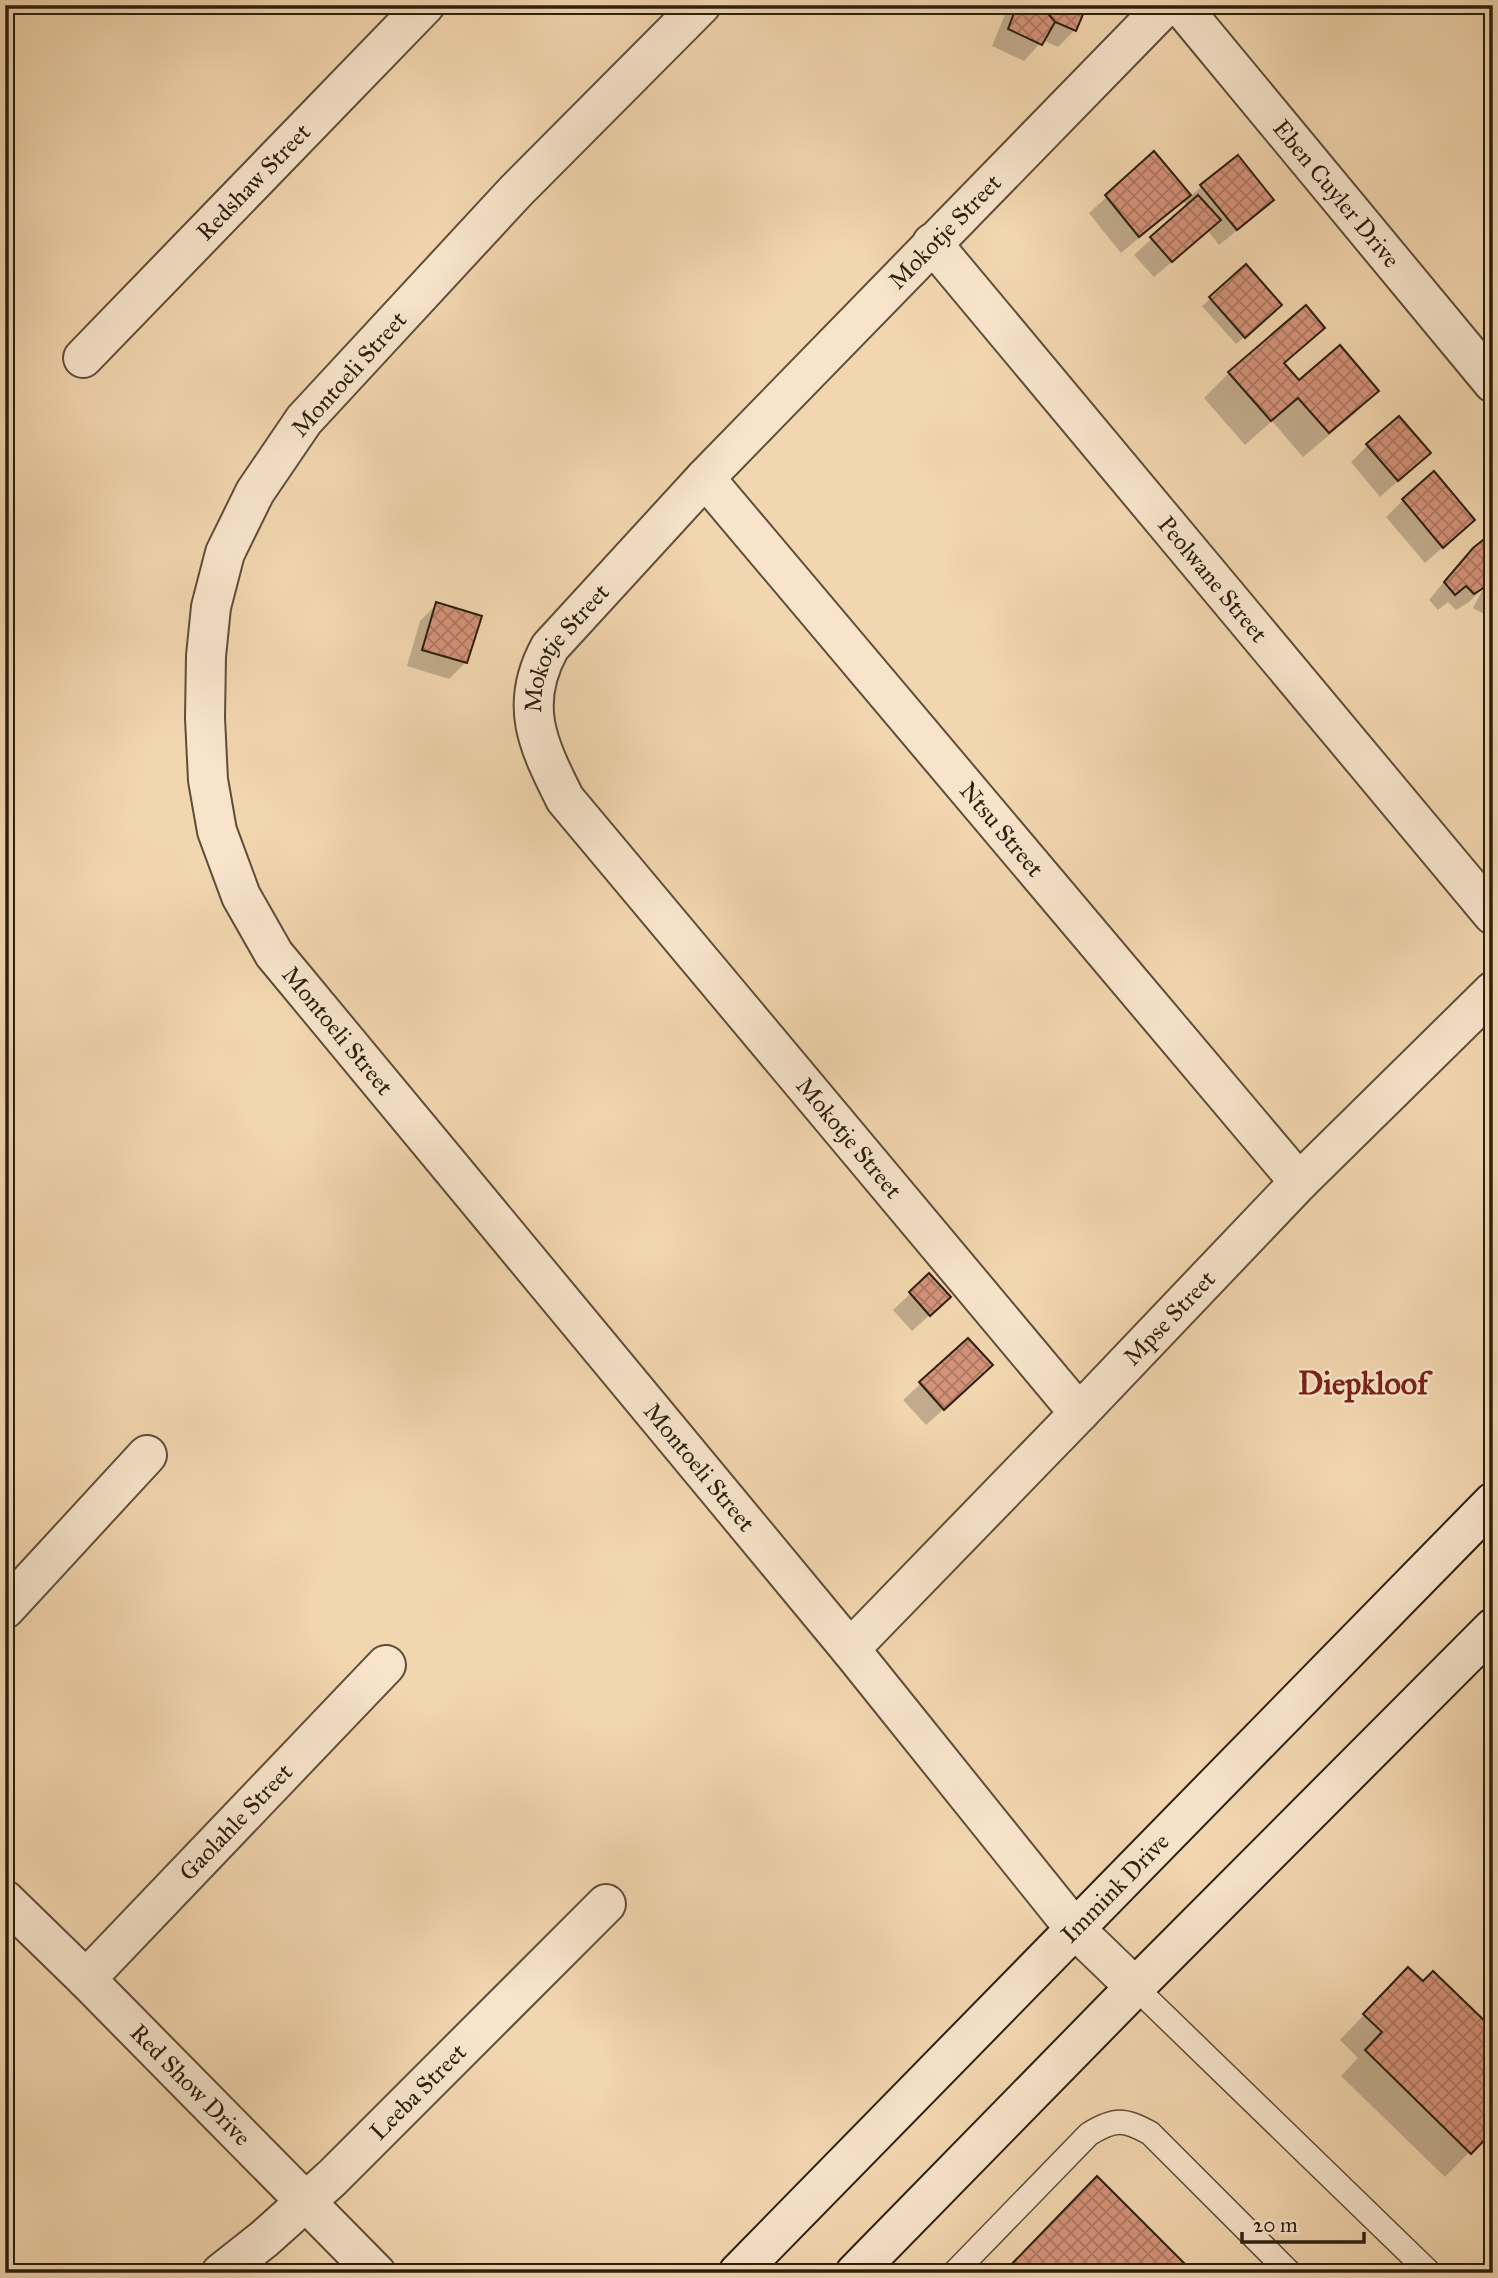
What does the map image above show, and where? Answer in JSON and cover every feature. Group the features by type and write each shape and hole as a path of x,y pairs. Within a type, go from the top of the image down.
{"street":[{"name":"Redshaw Street","path":"83,358 425,5"},
{"name":"Montoeli Street","path":"701,5 516,191 313,410 255,492 225,553 211,607 205,706 208,780 217,831 241,896 274,954 850,1649 1075,1929 1135,1987"},
{"name":"Mokotje Street","path":"1080,1413 565,799 542,752 534,724 535,692 540,666 550,647 705,478 1166,5"},
{"name":"Eben Cuyler Drive","path":"1180,5 1493,383"},
{"name":"Peolwane Street","path":"932,243 1493,915"},
{"name":"Ntsu Street","path":"705,478 1299,1182"},
{"name":"Mpse Street","path":"850,1649 1080,1413 1299,1182 1493,991"},
{"path":"5,1609 147,1455"},
{"name":"Immink Drive","path":"738,2273 1493,1502"},
{"path":"855,2273 1135,1987 1493,1629"},
{"name":"Gaolahle Street","path":"86,1979 386,1665"},
{"name":"Red Show Drive","path":"5,1899 376,2273"},
{"name":"Leeba Street","path":"221,2273 306,2203 606,1904"}],"lane":[{"path":"1135,1987 1430,2273"},
{"path":"954,2273 1088,2134 1108,2122 1130,2122 1150,2133 1290,2273"}],"building":[{"path":"1017,5 1041,5 1055,22 1042,45 1008,29"},
{"path":"1041,5 1087,5 1076,31 1055,22"},
{"path":"1154,151 1191,195 1139,237 1105,195"},
{"path":"1238,155 1274,200 1237,230 1200,185"},
{"path":"1198,195 1221,220 1172,262 1150,237"},
{"path":"1246,264 1282,305 1245,338 1209,297"},
{"path":"1306,305 1325,328 1284,363 1299,380 1340,345 1379,391 1329,433 1298,398 1271,421 1228,372"},
{"path":"1399,416 1431,453 1398,481 1366,444"},
{"path":"1434,471 1475,520 1443,548 1402,499"},
{"path":"1493,532 1493,578 1488,585 1474,594 1466,586 1455,595 1444,582 1473,548"},
{"path":"436,602 482,616 467,663 422,650"},
{"path":"929,1273 951,1297 930,1316 909,1292"},
{"path":"968,1338 993,1365 944,1410 919,1382"},
{"path":"1408,1967 1423,1981 1433,1971 1493,2029 1493,2131 1471,2154 1365,2050 1382,2032 1363,2014"},
{"path":"1097,2176 1194,2273 1003,2273"}],"district":[{"name":"Diepkloof","path":"1363,1383"}]}
